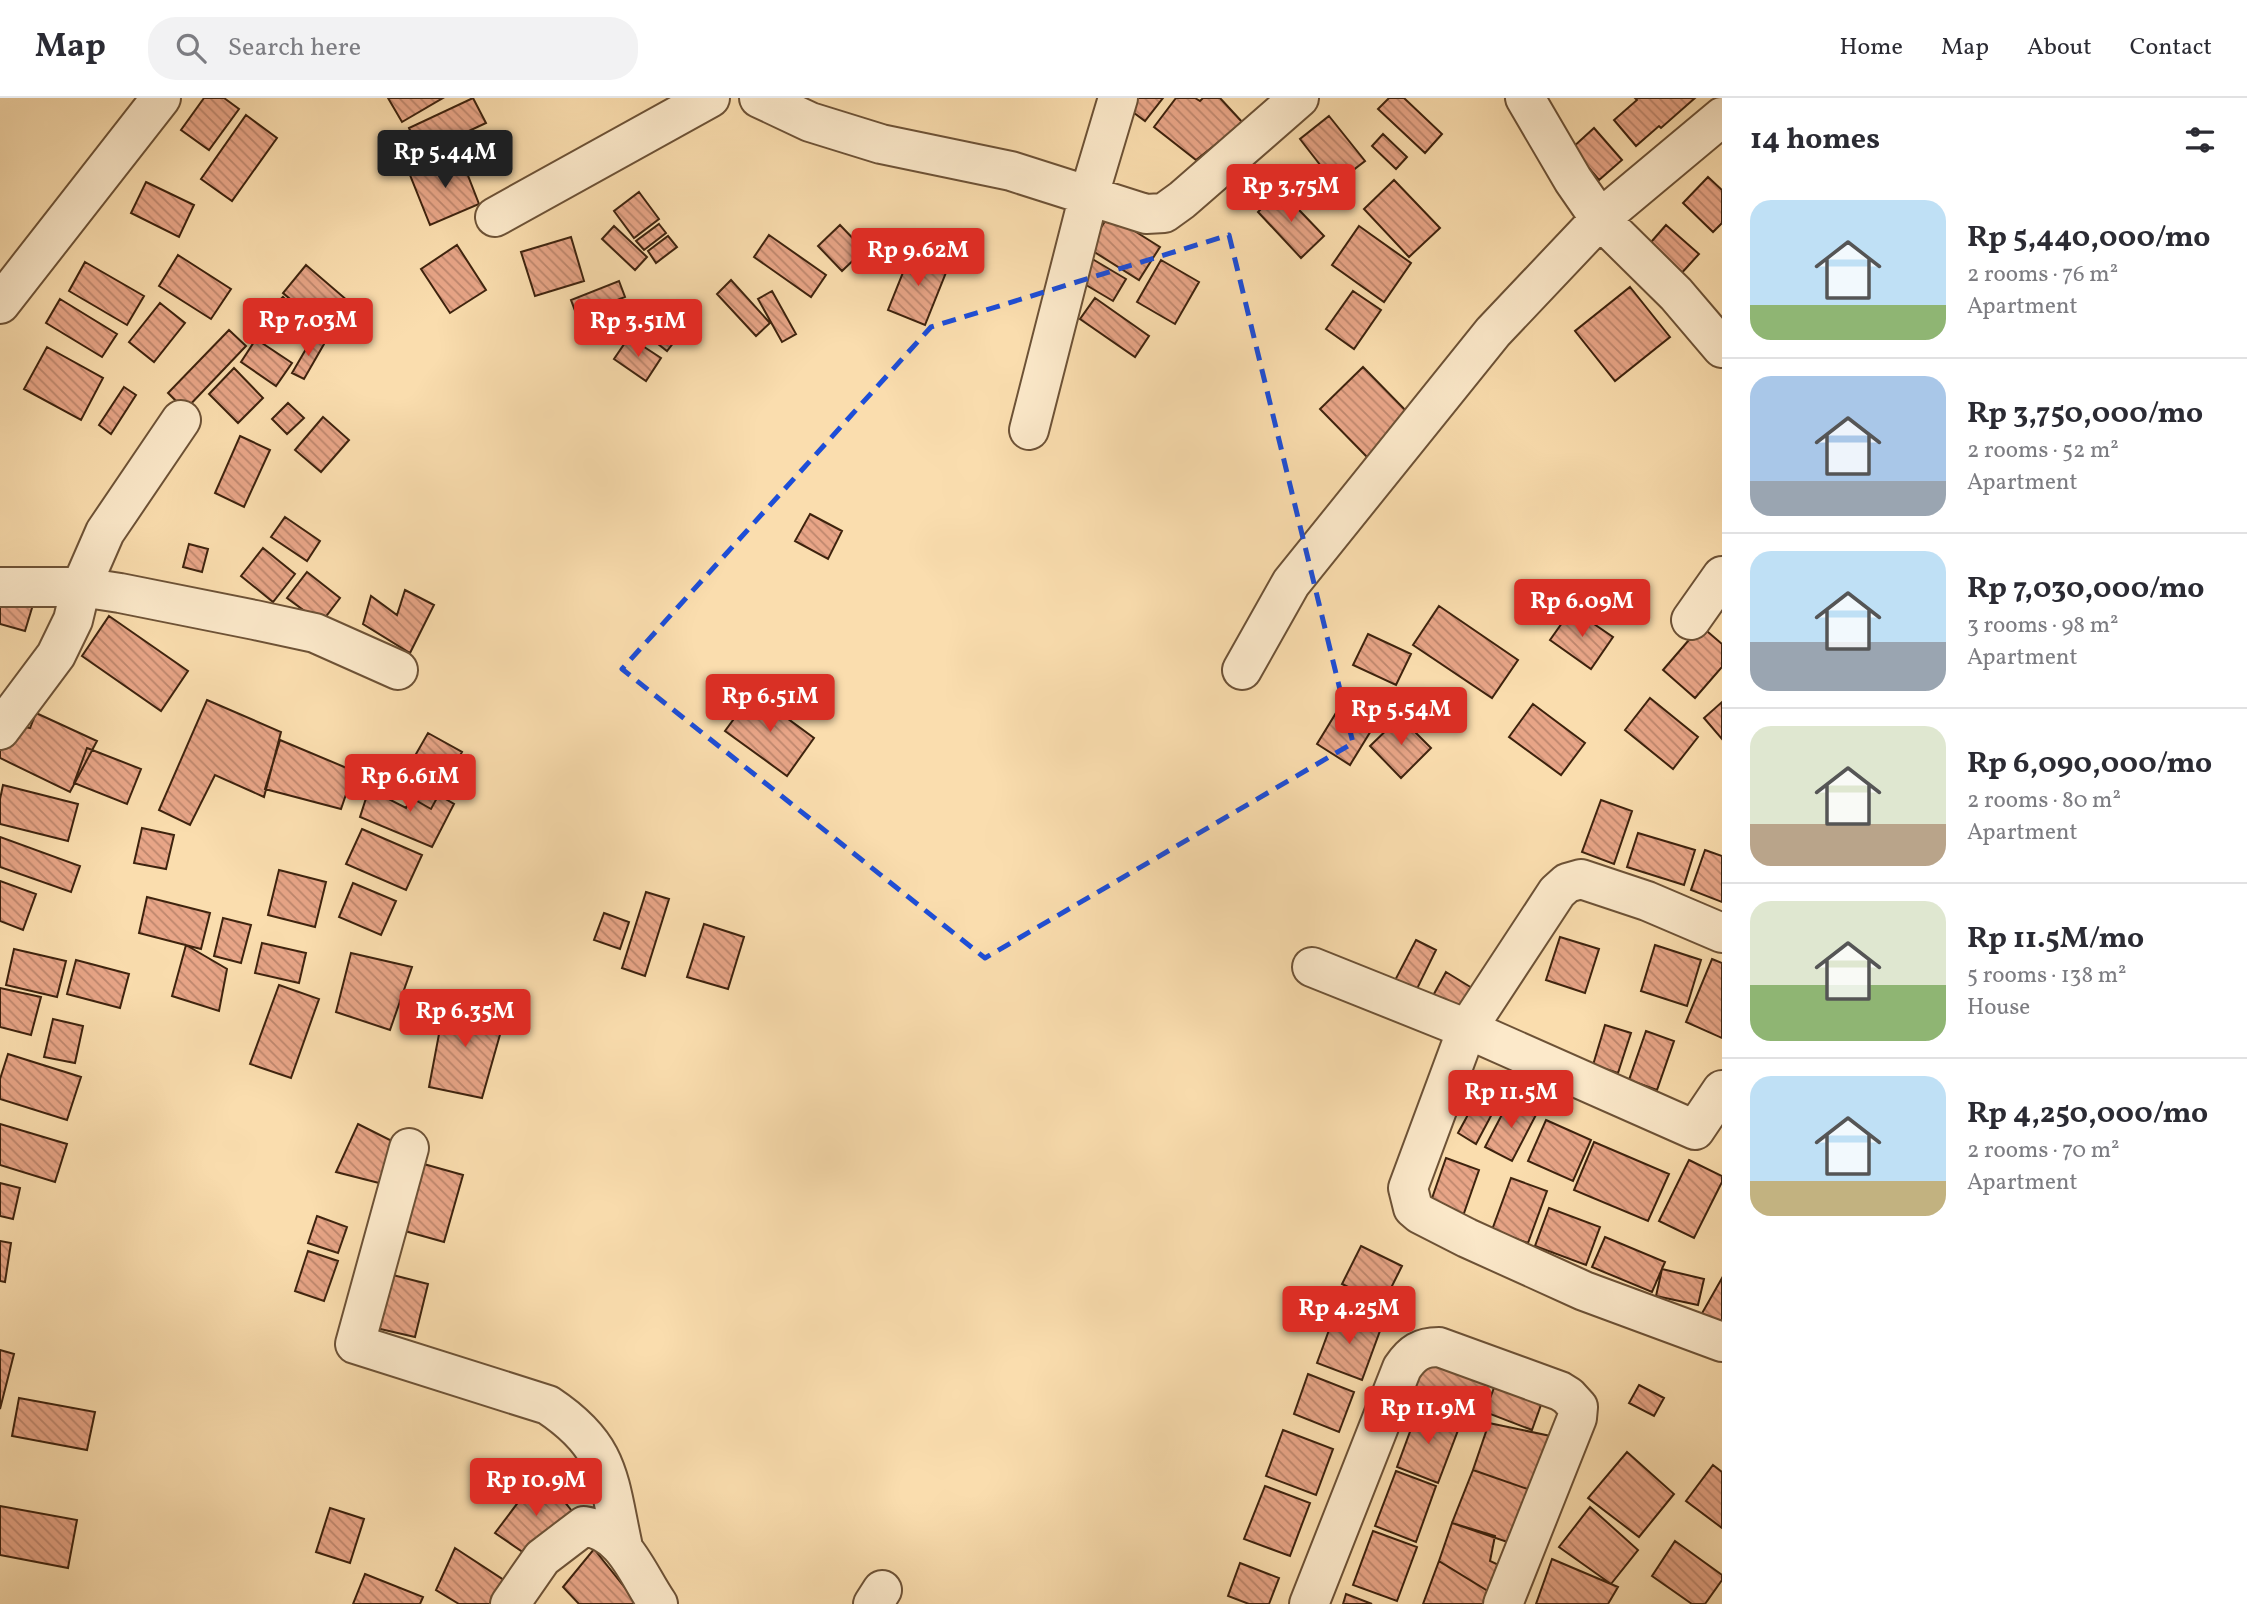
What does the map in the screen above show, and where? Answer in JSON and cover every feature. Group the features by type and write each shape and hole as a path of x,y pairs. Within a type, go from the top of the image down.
{"street":[{"path":"0,304 161,98"},
{"path":"495,217 710,98"},
{"path":"759,98 810,122 881,144 1011,171 1146,214 1164,212 1182,200 1298,98"},
{"path":"1029,429 1089,195 1118,98"},
{"path":"1525,98 1567,170 1600,219 1676,294 1722,348"},
{"path":"1242,670 1299,572 1493,332 1600,219 1722,117"},
{"path":"0,730 56,655 73,620 80,587 105,531 181,420"},
{"path":"1691,620 1722,576"},
{"path":"0,587 80,587 147,598 316,634 398,670"},
{"path":"1722,933 1636,897 1581,878 1573,880 1557,892 1467,1029 1408,1188 1413,1208 1420,1214 1467,1238 1584,1291 1722,1342"},
{"path":"1312,967 1467,1029 1709,1135 1722,1090"},
{"path":"409,1148 355,1344 548,1405 571,1420 588,1436 605,1464 622,1547"},
{"path":"1309,1604 1402,1368 1418,1350 1439,1347 1560,1391 1578,1407 1577,1418 1503,1604"},
{"path":"510,1604 542,1558 581,1527 595,1528 608,1534 622,1547 658,1604"}],"highlighted area":[{"path":"1229,235 1353,743 985,958 622,669 931,327"}],"building":[{"path":"204,98 224,98 239,109 209,150 181,130"},
{"path":"388,98 443,98 402,122"},
{"path":"473,98 486,123 420,154 409,128"},
{"path":"1126,98 1163,98 1145,121 1122,104"},
{"path":"1176,98 1195,98 1200,101 1203,98 1220,98 1243,123 1196,160 1154,127"},
{"path":"1389,98 1404,98 1442,134 1425,153 1378,109"},
{"path":"1635,98 1695,98 1636,146 1614,120 1637,100"},
{"path":"246,115 277,138 232,201 201,179"},
{"path":"1329,116 1365,161 1335,184 1300,139"},
{"path":"1594,128 1622,160 1599,180 1572,148"},
{"path":"1383,134 1407,157 1396,169 1372,146"},
{"path":"460,155 479,204 430,225 410,175"},
{"path":"1708,177 1722,190 1722,223 1713,232 1683,203"},
{"path":"1394,180 1440,228 1409,257 1364,209"},
{"path":"146,182 194,205 179,237 131,213"},
{"path":"1280,190 1324,236 1301,258 1258,212"},
{"path":"639,192 659,219 634,238 614,211"},
{"path":"1109,215 1160,247 1139,280 1088,248"},
{"path":"659,224 666,233 644,250 636,241"},
{"path":"840,225 864,250 842,271 818,246"},
{"path":"1666,225 1699,254 1678,277 1645,249"},
{"path":"614,226 647,257 635,270 602,239"},
{"path":"1359,226 1411,263 1384,302 1332,265"},
{"path":"769,235 826,275 811,297 754,257"},
{"path":"668,236 677,247 656,263 648,251"},
{"path":"571,237 584,281 535,296 521,252"},
{"path":"457,245 486,290 450,313 421,269"},
{"path":"912,250 949,265 925,325 888,310"},
{"path":"178,255 231,289 211,319 159,286"},
{"path":"1089,257 1126,279 1113,301 1076,279"},
{"path":"1161,260 1199,282 1175,324 1137,302"},
{"path":"85,262 144,296 127,325 69,291"},
{"path":"306,265 348,301 325,328 283,293"},
{"path":"731,280 770,323 756,336 717,294"},
{"path":"619,281 625,297 577,316 571,300"},
{"path":"1630,287 1670,337 1615,381 1575,331"},
{"path":"772,291 796,334 782,342 758,299"},
{"path":"1353,291 1381,310 1354,349 1326,329"},
{"path":"283,297 307,321 285,342 262,317"},
{"path":"1095,298 1149,336 1135,357 1080,319"},
{"path":"60,299 117,334 102,357 46,323"},
{"path":"661,301 688,324 667,351 639,329"},
{"path":"160,303 185,323 154,362 129,342"},
{"path":"229,330 246,346 185,410 168,393"},
{"path":"313,337 324,344 304,379 292,373"},
{"path":"629,337 661,358 646,381 614,359"},
{"path":"256,339 292,363 276,386 241,362"},
{"path":"47,347 103,378 81,420 24,389"},
{"path":"1363,367 1413,418 1370,460 1320,409"},
{"path":"234,368 263,398 238,423 209,394"},
{"path":"124,387 136,395 111,434 99,425"},
{"path":"288,403 304,418 287,434 272,419"},
{"path":"323,417 349,440 321,472 295,450"},
{"path":"240,436 270,450 244,507 215,493"},
{"path":"810,514 842,531 828,559 795,541"},
{"path":"285,517 320,541 307,561 271,537"},
{"path":"189,544 208,549 202,572 183,567"},
{"path":"263,548 295,574 273,602 241,576"},
{"path":"307,572 340,598 321,623 287,598"},
{"path":"0,590 35,598 25,631 0,624"},
{"path":"405,590 434,605 410,653 363,624 371,596 397,615"},
{"path":"1439,606 1518,660 1492,698 1413,645"},
{"path":"1572,609 1613,637 1591,669 1550,640"},
{"path":"109,616 188,671 161,711 82,656"},
{"path":"1701,626 1722,644 1722,667 1695,698 1663,670"},
{"path":"1368,634 1411,654 1396,685 1353,665"},
{"path":"753,693 814,738 787,776 725,731"},
{"path":"1347,695 1380,716 1350,765 1317,744"},
{"path":"1650,698 1698,737 1673,769 1625,730"},
{"path":"207,700 281,732 264,797 215,775 190,825 159,810"},
{"path":"1722,702 1722,739 1704,718"},
{"path":"1533,704 1585,743 1561,775 1509,737"},
{"path":"36,713 97,741 70,792 0,758 0,741 12,724 30,728"},
{"path":"1400,717 1431,748 1401,778 1370,746"},
{"path":"428,733 462,752 431,809 396,789"},
{"path":"280,740 354,771 341,809 265,789"},
{"path":"87,748 141,769 127,804 74,783"},
{"path":"418,783 454,804 432,847 360,817 369,789 406,808"},
{"path":"3,785 78,804 68,841 0,824"},
{"path":"1601,800 1632,811 1614,864 1582,852"},
{"path":"142,828 174,835 166,869 134,863"},
{"path":"362,829 422,855 406,890 346,864"},
{"path":"1638,833 1695,850 1684,885 1627,867"},
{"path":"0,837 80,866 71,892 0,867"},
{"path":"1705,850 1722,856 1722,902 1691,890"},
{"path":"279,870 326,882 315,927 268,915"},
{"path":"0,881 36,894 23,930 0,921"},
{"path":"353,883 396,901 381,935 339,917"},
{"path":"646,892 669,899 645,976 622,968"},
{"path":"147,897 210,913 201,949 139,933"},
{"path":"604,913 629,922 620,949 594,940"},
{"path":"223,918 251,925 241,963 214,956"},
{"path":"704,924 744,937 728,989 687,977"},
{"path":"1560,937 1599,949 1585,993 1546,980"},
{"path":"1416,940 1436,950 1412,999 1391,988"},
{"path":"262,943 306,953 299,983 255,973"},
{"path":"186,945 227,969 219,1011 172,996"},
{"path":"1655,945 1701,960 1687,1006 1641,991"},
{"path":"14,949 66,961 57,997 6,985"},
{"path":"351,953 412,967 390,1030 336,1012"},
{"path":"1712,959 1722,963 1722,1038 1686,1022"},
{"path":"76,960 129,974 120,1008 67,994"},
{"path":"1446,972 1472,988 1453,1018 1429,1003"},
{"path":"279,985 319,999 291,1078 250,1064"},
{"path":"0,988 41,997 31,1035 0,1027"},
{"path":"446,997 505,1017 482,1098 429,1087"},
{"path":"53,1019 83,1026 75,1063 44,1057"},
{"path":"1605,1025 1631,1033 1618,1073 1593,1065"},
{"path":"1646,1031 1674,1041 1657,1090 1629,1080"},
{"path":"8,1054 81,1077 67,1120 0,1099 0,1079"},
{"path":"1482,1089 1500,1099 1476,1144 1458,1133"},
{"path":"1510,1099 1537,1113 1512,1161 1485,1147"},
{"path":"1546,1120 1591,1140 1573,1181 1528,1161"},
{"path":"0,1124 67,1144 55,1182 0,1165"},
{"path":"358,1124 400,1145 387,1185 336,1172"},
{"path":"1594,1142 1669,1174 1648,1221 1574,1190"},
{"path":"1446,1158 1479,1170 1463,1216 1430,1204"},
{"path":"1689,1160 1722,1176 1722,1182 1694,1238 1659,1221"},
{"path":"413,1161 463,1175 444,1242 394,1228"},
{"path":"1511,1178 1547,1191 1528,1243 1492,1230"},
{"path":"0,1183 20,1188 13,1219 0,1216"},
{"path":"1549,1208 1600,1227 1586,1265 1535,1246"},
{"path":"317,1216 347,1227 338,1253 308,1243"},
{"path":"1605,1237 1665,1262 1652,1292 1592,1267"},
{"path":"0,1241 11,1243 5,1282 0,1281"},
{"path":"1361,1246 1402,1266 1383,1304 1342,1284"},
{"path":"308,1251 338,1261 324,1301 295,1291"},
{"path":"1662,1269 1704,1279 1698,1305 1656,1296"},
{"path":"389,1274 428,1284 415,1337 376,1328"},
{"path":"1722,1278 1722,1326 1701,1315"},
{"path":"1336,1311 1381,1328 1362,1380 1317,1363"},
{"path":"0,1350 14,1354 0,1409"},
{"path":"1419,1353 1490,1380 1479,1411 1471,1408 1466,1422 1423,1406 1428,1392 1408,1384"},
{"path":"1308,1374 1354,1392 1339,1432 1294,1414"},
{"path":"1495,1385 1542,1402 1532,1430 1485,1412"},
{"path":"1639,1385 1664,1398 1654,1416 1629,1403"},
{"path":"19,1398 95,1412 87,1450 12,1436"},
{"path":"1418,1410 1460,1425 1438,1483 1397,1467"},
{"path":"1489,1423 1560,1438 1539,1493 1473,1470"},
{"path":"1283,1430 1333,1449 1316,1495 1266,1476"},
{"path":"1627,1452 1674,1494 1639,1537 1588,1498"},
{"path":"1713,1465 1722,1472 1722,1528 1686,1501"},
{"path":"1473,1470 1539,1493 1519,1546 1452,1523"},
{"path":"1396,1471 1436,1486 1416,1542 1375,1526"},
{"path":"541,1472 575,1515 530,1557 495,1533"},
{"path":"1265,1486 1310,1503 1290,1556 1244,1539"},
{"path":"0,1506 77,1520 68,1568 0,1555"},
{"path":"1590,1507 1638,1550 1611,1584 1559,1547"},
{"path":"330,1508 364,1519 350,1563 316,1552"},
{"path":"1452,1523 1495,1536 1490,1561 1505,1568 1496,1596 1439,1561"},
{"path":"1373,1531 1417,1547 1397,1601 1353,1585"},
{"path":"1675,1541 1722,1575 1722,1580 1705,1604 1692,1604 1652,1576"},
{"path":"455,1548 533,1599 530,1604 459,1604 436,1590"},
{"path":"594,1549 638,1604 579,1604 563,1587"},
{"path":"1552,1559 1618,1587 1608,1604 1536,1604"},
{"path":"1439,1561 1496,1596 1492,1604 1423,1604"},
{"path":"1240,1563 1279,1578 1269,1604 1249,1604 1228,1596"},
{"path":"365,1574 423,1597 420,1604 353,1604"},
{"path":"1346,1594 1372,1604 1343,1604"}]}
